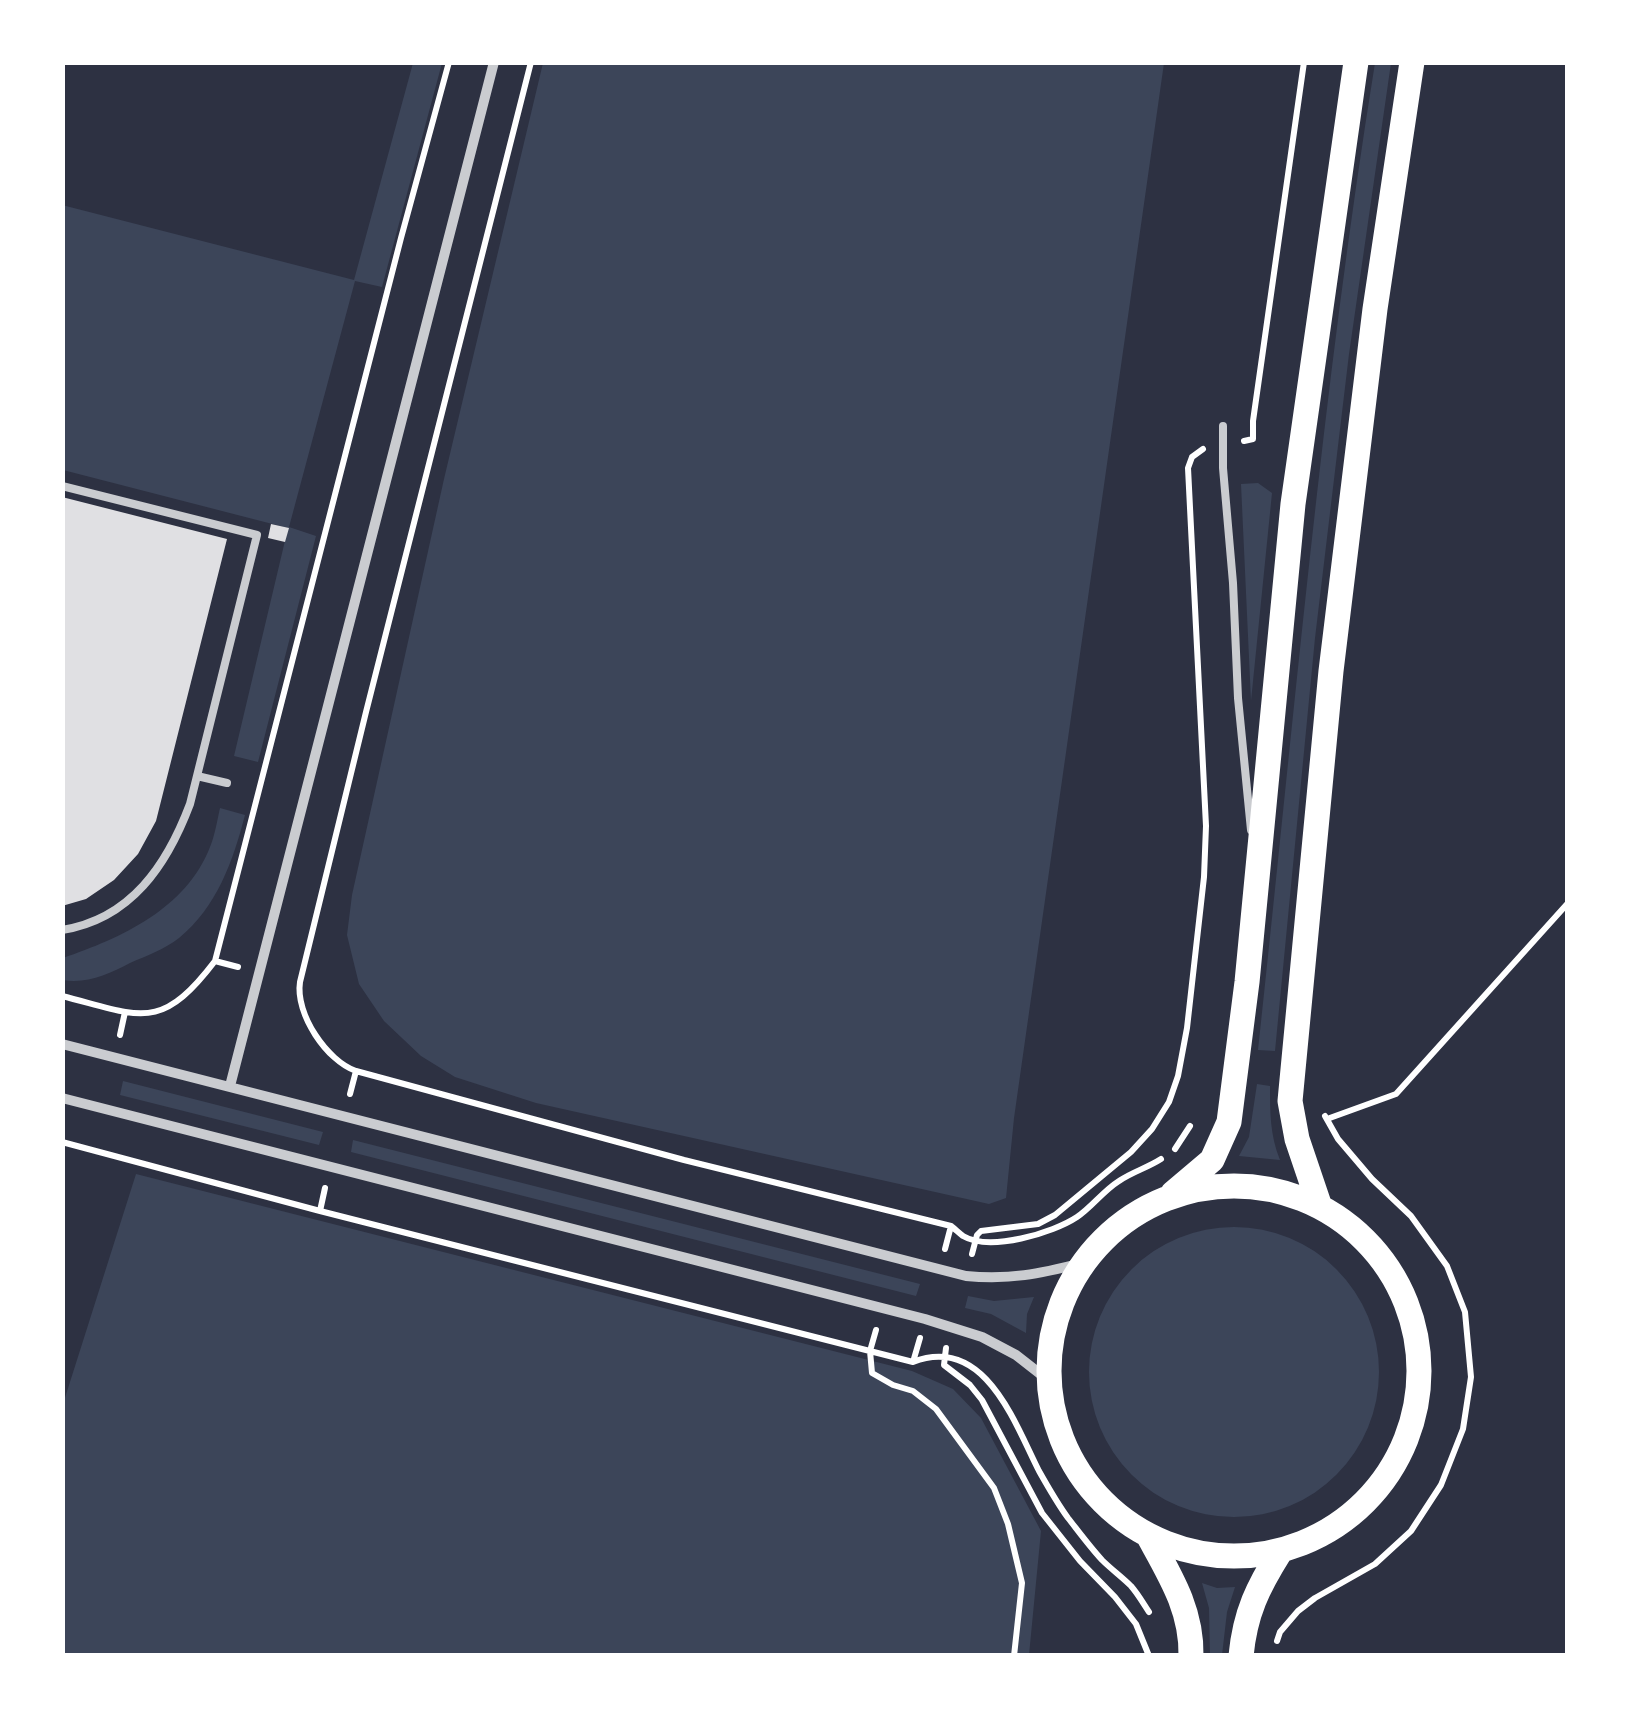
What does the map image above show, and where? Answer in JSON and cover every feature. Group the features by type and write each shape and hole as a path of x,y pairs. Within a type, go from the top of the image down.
{"main road":[{"path":"1168,1197 1217,1186 1267,1188 1320,1204 1357,1232 1390,1270 1412,1315 1420,1365 1415,1415 1397,1462 1367,1502 1327,1533 1280,1552 1237,1557 1194,1553 1150,1539 1111,1510 1078,1473 1057,1428 1048,1380 1050,1339 1062,1300 1082,1264 1120,1224 1168,1197 1212,1160 1229,1122 1256,896 1293,504 1356,62"},
{"path":"1320,1204 1296,1139 1290,1101 1331,671 1375,310 1412,62"},
{"path":"1150,1539 1178,1590 1190,1624 1191,1656"},
{"path":"1241,1656 1246,1622 1258,1586 1280,1552"}],"street":[{"path":"230,1086 494,62"},
{"path":"62,1044 966,1276 1032,1276 1082,1264"},
{"path":"62,1098 952,1327 1016,1355 1048,1380"}],"lane":[{"path":"1223,426 1238,698 1256,896"},
{"path":"62,486 257,534 197,776 177,837 152,878 116,909 82,927 62,930"},
{"path":"197,776 227,784"}],"path":[{"path":"62,996 146,1015 173,1006 215,961 449,62"},
{"path":"532,62 356,751 300,982 301,1010 332,1057 356,1071 684,1160 951,1226 964,1237 976,1240 1015,1240 1040,1235 1076,1218 1119,1180 1146,1169 1175,1149 1193,1121"},
{"path":"966,1276 981,1231 1038,1224 1055,1215 1131,1152 1152,1128 1178,1076 1188,1028 1206,826 1188,468 1192,456 1202,449 1253,439 1304,62"},
{"path":"1270,1654 1280,1632 1298,1612 1375,1564 1411,1532 1441,1485 1463,1429 1471,1377 1465,1312 1447,1266 1411,1216 1338,1139 1327,1119 1396,1094 1568,904"},
{"path":"320,1211 913,1362 927,1356 963,1363 987,1379 1006,1402 1066,1515 1154,1618"},
{"path":"952,1327 944,1357 946,1368 970,1385 982,1400 1042,1514 1136,1624 1149,1656"},
{"path":"870,1351 872,1373 912,1391 936,1408 994,1488 1008,1524 1022,1583 1014,1656"}],"shaded area":[{"path":"413,63 442,63 382,287 355,281 289,527 316,536 258,762 234,756 288,528 63,470 62,205 354,280"},
{"path":"543,63 1164,63 1014,1118 1006,1198 989,1204 536,1103 455,1077 421,1056 384,1021 359,984 347,935 352,895 444,479"},
{"path":"1375,63 1391,63 1349,354 1315,638 1275,1051 1258,1050 1324,432"},
{"path":"1258,483 1272,493 1251,701 1241,484"},
{"path":"220,808 245,815 222,882 192,926 168,946 114,971 89,979 63,980 63,958 129,930 185,888 210,847"},
{"path":"123,1081 323,1132 319,1145 120,1095"},
{"path":"1257,1084 1270,1086 1272,1133 1280,1160 1239,1156 1249,1137"},
{"path":"353,1140 920,1284 916,1296 351,1152"},
{"path":"136,1174 912,1371 953,1389 981,1418 1041,1531 1029,1655 63,1656 63,1404"},
{"path":"1234,1227 1289,1238 1315,1251 1337,1269 1355,1291 1368,1317 1379,1372 1368,1427 1355,1453 1337,1475 1315,1493 1289,1506 1234,1517 1179,1506 1153,1493 1131,1475 1113,1453 1100,1427 1089,1372 1100,1317 1113,1291 1131,1269 1153,1251 1179,1238"},
{"path":"968,1296 994,1301 1034,1297 1027,1314 1026,1333 991,1314 965,1308"},
{"path":"1202,1583 1217,1588 1235,1587 1227,1612 1222,1655 1210,1655 1209,1608"}],"building":[{"path":"62,497 227,539 156,821 138,854 114,880 86,899 62,906"},
{"path":"271,524 289,528 285,542 268,538"}]}
